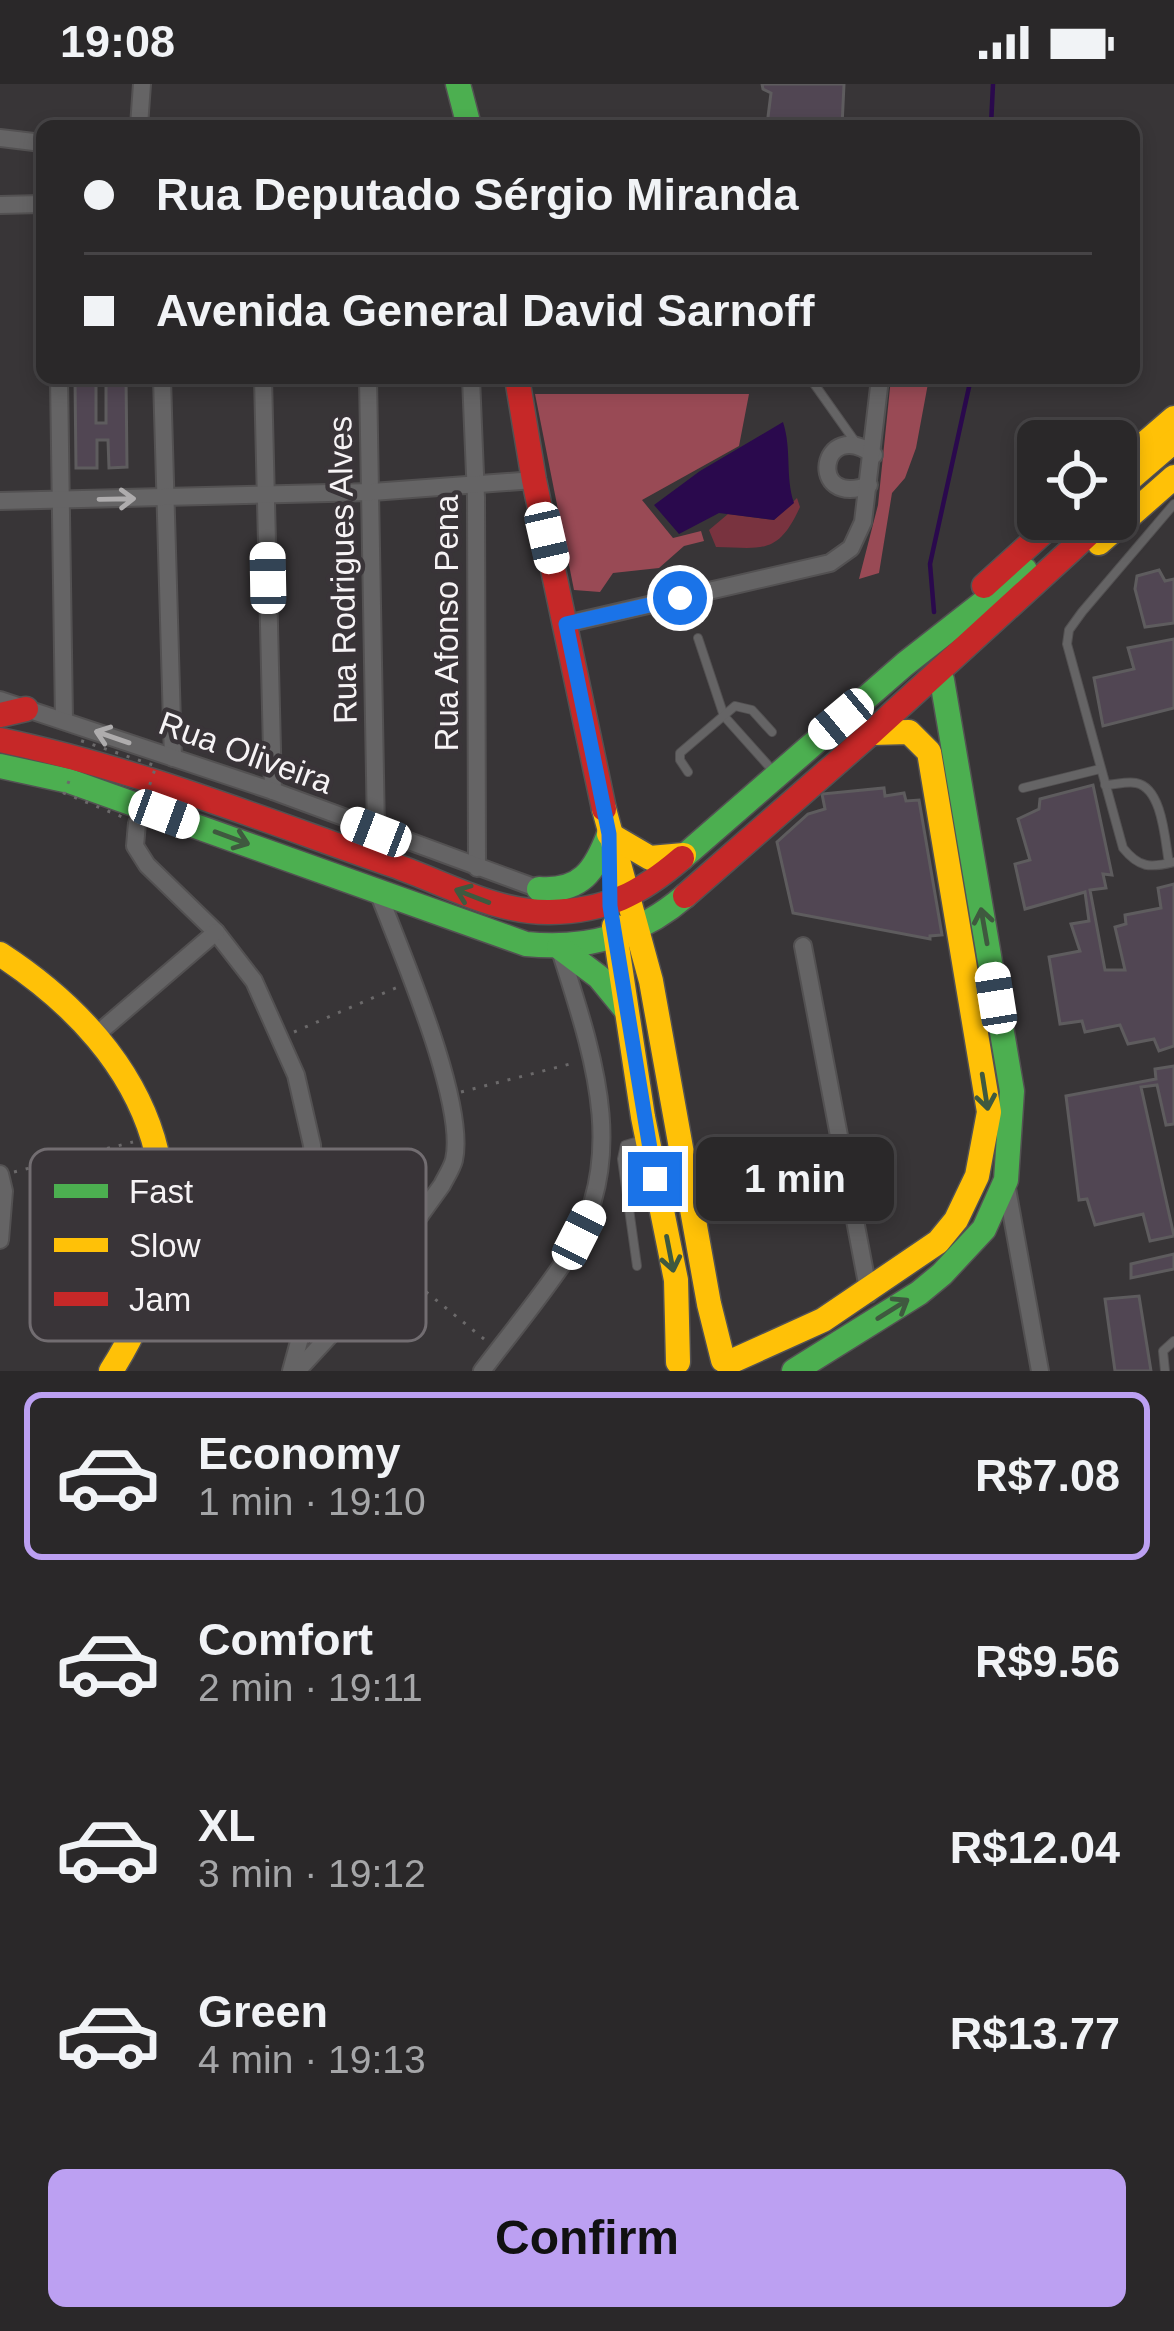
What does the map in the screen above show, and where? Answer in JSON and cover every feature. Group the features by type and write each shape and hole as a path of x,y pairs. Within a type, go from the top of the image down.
{"street":[{"path":"139,120 142,84"},
{"path":"456,84 468,120"},
{"path":"475,84 482,120"},
{"path":"0,138 36,142"},
{"path":"0,205 36,204"},
{"path":"59,384 64,720"},
{"path":"162,384 173,758"},
{"path":"263,384 272,791"},
{"name":"Rua Rodrigues Alves","path":"368,384 376,832"},
{"name":"Rua Afonso Pena","path":"471,384 477,868"},
{"path":"518,384 609,834 609,904"},
{"path":"566,624 830,563 851,548 863,522 879,387"},
{"path":"1137,450 1174,418"},
{"path":"1137,473 1174,441"},
{"path":"869,485 846,490 828,477 827,461 833,450 857,445 874,455"},
{"path":"0,501 476,487 534,480"},
{"path":"1137,501 1172,485"},
{"path":"899,707 942,680 1172,485"},
{"path":"905,664 1034,540"},
{"path":"0,740 63,753 399,867 487,902 521,910 609,904 690,853 905,664 1060,540"},
{"path":"0,766 69,782 494,936 559,947 637,928 872,733 1083,540"},
{"path":"942,680 1012,1091 1006,1180 1040,1371"},
{"name":"Rua Oliveira","path":"0,700 272,791 539,889"},
{"path":"0,715 26,709"},
{"path":"673,1366 700,1354 736,1362 869,1294 942,1239 978,1172 987,1142 988,1112 929,752 909,732 872,733"},
{"path":"137,824 135,846 147,865 215,932 254,981 296,1076 312,1149"},
{"path":"609,834 650,858 690,853"},
{"path":"539,889 564,890 586,879 596,870 609,834"},
{"path":"539,889 609,904 637,928 651,981 713,1321 732,1340 736,1362"},
{"path":"377,892 412,981 455,1131 454,1162 426,1207"},
{"path":"637,928 630,1015 647,1139 679,1299 682,1330 673,1366"},
{"path":"96,1035 215,932"},
{"path":"803,946 869,1294"},
{"path":"559,947 598,976 630,1015"},
{"path":"482,1371 567,1257 590,1213 600,1178 604,1134 590,1058 559,947"},
{"path":"0,954 53,992 96,1035 119,1069 156,1149"},
{"path":"0,1174 4,1191 0,1240"},
{"path":"794,1371 919,1293 984,1229 1006,1180"},
{"path":"984,1229 1016,1247"},
{"path":"111,1371 131,1341"},
{"path":"294,1371 300,1341"},
{"path":"294,1371 321,1341"}],"lane":[{"path":"814,384 857,445"},
{"path":"1106,785 1137,782 1149,789 1172,863 1150,868 1134,862 1123,848 1067,644 1069,629 1172,485"},
{"path":"698,638 724,716 776,774"},
{"path":"688,772 680,753 743,705 772,732"},
{"path":"1023,788 1100,769"},
{"path":"637,1266 622,1159 626,1145 647,1139"},
{"path":"1165,1371 1162,1351 1174,1341"}],"path":[{"path":"69,782 64,793 137,824 156,766 73,738"},
{"path":"281,1037 412,981"},
{"path":"448,1096 590,1058"},
{"path":"103,1149 152,1137"},
{"path":"0,1174 30,1167"},
{"path":"426,1292 498,1350"}],"shaded area":[{"path":"890,384 928,384 916,448 905,478 892,493 879,573 859,579 878,505"},
{"path":"535,394 749,394 739,446 642,500 673,538 701,531 704,541 684,546 659,568 613,573 600,592 574,590"},
{"path":"783,422 794,503 774,520 719,513 679,534 654,505 700,471"},
{"path":"797,498 800,507 776,541 757,547 716,547 709,530 728,514 774,520"}],"building":[{"path":"762,84 844,84 842,120 768,120 771,93"},
{"path":"75,384 96,384 96,423 106,423 106,384 126,384 127,467 109,468 108,440 97,440 97,468 76,468"},
{"path":"1159,570 1165,581 1174,579 1174,623 1145,627 1135,589 1137,576"},
{"path":"1174,639 1174,708 1103,726 1094,678 1134,669 1128,648"},
{"path":"1093,785 1112,875 1103,874 1106,888 1090,890 1105,970 1125,970 1115,927 1126,924 1125,915 1161,908 1158,888 1174,884 1174,1046 1159,1051 1154,1039 1128,1044 1120,1025 1085,1032 1082,1021 1060,1024 1049,957 1080,951 1071,924 1089,921 1085,892 1025,909 1015,864 1030,860 1018,819 1039,809 1040,799"},
{"path":"884,788 885,796 904,793 906,801 919,800 942,935 930,939 793,913 777,842 808,814 825,809 822,794"},
{"path":"1174,1066 1174,1124 1166,1125 1157,1085 1141,1087 1174,1236 1150,1241 1143,1214 1095,1225 1087,1199 1079,1200 1066,1096 1156,1079 1155,1069"},
{"path":"1174,1254 1174,1269 1131,1278 1131,1264"},
{"path":"1139,1296 1151,1371 1115,1371 1105,1299"}],"waterway":[{"path":"991,120 993,84"},
{"path":"934,612 930,564 970,384"}],"traffic: fast":[{"path":"458,84 467,120"},
{"path":"682,858 905,664 1025,570"},
{"path":"794,1371 942,1274 984,1229 1006,1180 1012,1091 942,680"},
{"path":"0,766 69,781 526,944 570,945 611,937 649,921 685,896"},
{"path":"539,889 576,883 592,868 609,834"},
{"path":"559,947 599,977 626,1010"}],"traffic: slow":[{"path":"1137,450 1174,418"},
{"path":"1137,473 1174,441"},
{"path":"1099,543 1174,477"},
{"path":"728,1363 823,1320 938,1242 956,1220 977,1176 989,1112 929,752 909,732 871,733"},
{"path":"604,809 651,981 723,1360"},
{"path":"609,834 650,858 684,855"},
{"path":"614,926 643,1117 676,1280 678,1362"},
{"path":"0,954 54,994 98,1039 131,1087 155,1149"},
{"path":"111,1371 127,1341"}],"traffic: jam":[{"path":"518,384 604,809"},
{"path":"984,586 1035,540"},
{"path":"685,896 1082,540"},
{"path":"0,715 26,709"},
{"path":"0,740 198,796 510,908 550,912 605,904 637,891 682,858"}],"route":[{"path":"655,1179 610,906 609,834 566,624 680,598"}]}
